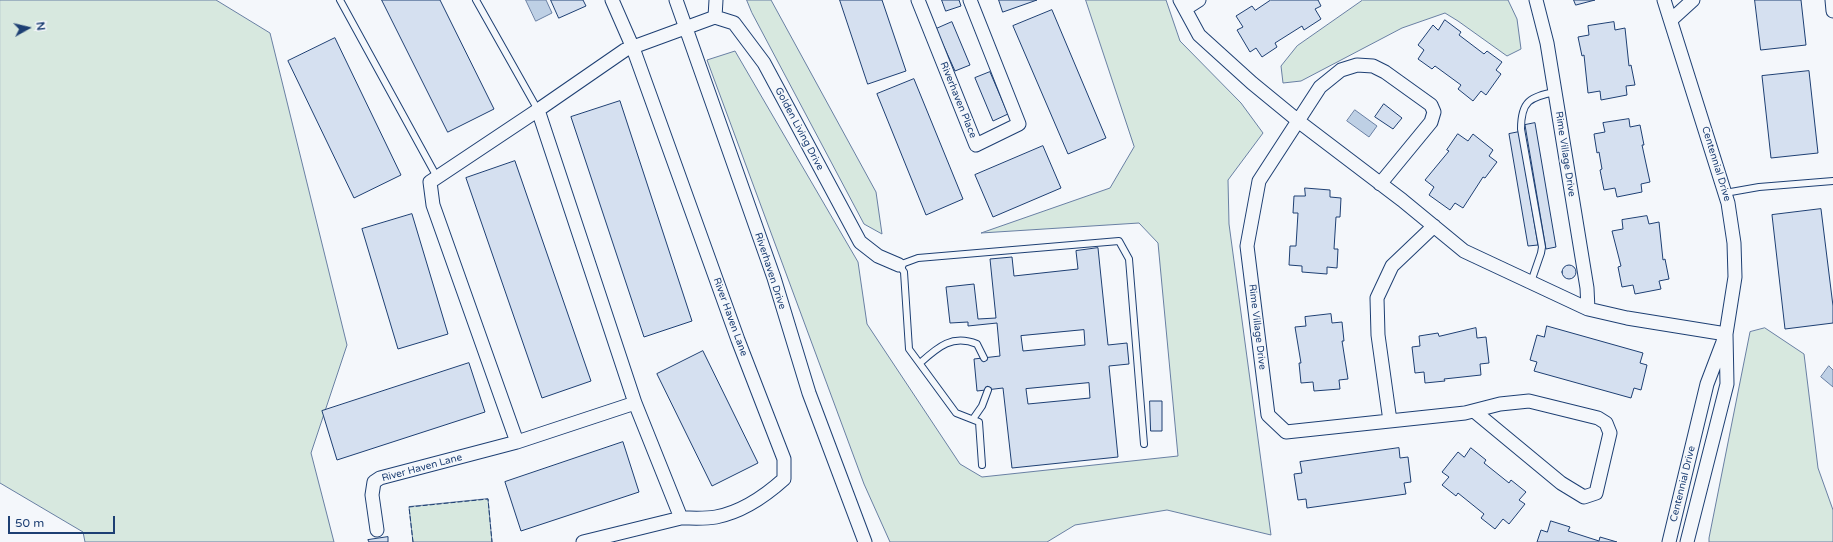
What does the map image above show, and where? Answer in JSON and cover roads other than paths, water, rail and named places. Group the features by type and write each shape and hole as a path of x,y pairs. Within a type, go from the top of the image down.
{"street":[{"name":"River Haven Lane","path":"583,542 681,518 715,517 738,510 766,495 784,479 784,459 738,340 633,48 612,0"},
{"name":"Riverhaven Drive","path":"676,0 774,278 808,394 865,542"},
{"path":"517,442 433,205 430,182 625,50 714,17 716,0"},
{"name":"Riverhaven Place","path":"918,0 976,144 1019,124 970,0"},
{"path":"1199,0 1182,5 1199,35 1252,83 1297,120 1464,251 1588,309 1627,318 1726,334"},
{"name":"Rime Village Drive","path":"1536,0 1547,43 1585,280 1588,309"},
{"name":"Centennial Drive","path":"1664,0 1725,192 1734,243 1735,277 1726,334 1727,384 1687,542"},
{"path":"1671,20 1693,0"},
{"path":"1832,0 1833,11"},
{"name":"Golden Living Drive","path":"714,17 734,23 764,63 860,242 878,256 899,264"},
{"name":"Rime Village Drive","path":"1380,184 1431,122 1434,112 1431,105 1385,72 1373,66 1357,65 1341,70 1320,87 1297,120 1259,181 1247,246 1268,415 1286,432 1474,411 1500,404 1529,401 1598,418 1606,423 1610,433 1596,493 1584,497 1560,483 1474,411"},
{"path":"538,110 635,403 681,518"},
{"path":"1390,420 1378,335 1377,298 1392,266 1434,226"},
{"name":"Centennial Drive","path":"1669,542 1707,384 1726,334"},
{"name":"River Haven Lane","path":"377,530 372,495 374,482 380,478 517,442 635,403"}],"lane":[{"path":"340,0 437,177"},
{"path":"476,0 538,110"},
{"path":"1531,282 1542,247 1521,128 1521,114 1526,103 1537,96 1555,92"},
{"path":"1725,192 1759,187 1833,181"},
{"path":"982,465 979,422 956,413 909,349 904,272 899,264 918,258 1119,240 1129,259 1144,444"},
{"path":"920,363 938,347 956,340 967,340 977,344 984,358"},
{"path":"973,420 982,406 988,390"}],"water":[{"path":"526,0 546,0 552,13 536,21"},
{"path":"1355,110 1377,126 1369,137 1347,121"},
{"path":"1829,366 1833,370 1833,387 1821,377"}]}
